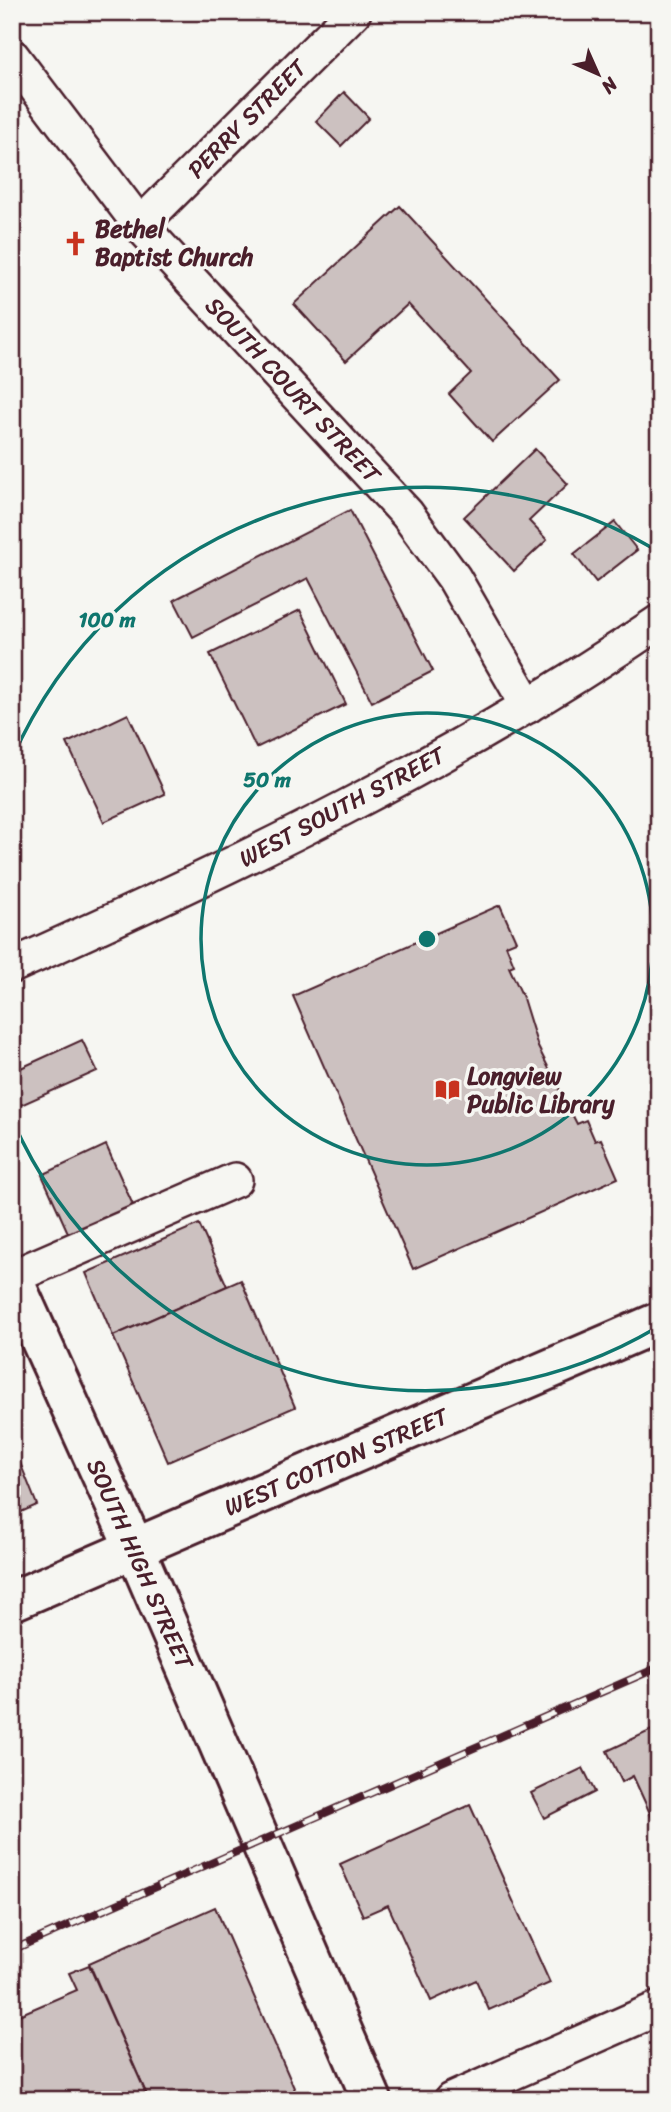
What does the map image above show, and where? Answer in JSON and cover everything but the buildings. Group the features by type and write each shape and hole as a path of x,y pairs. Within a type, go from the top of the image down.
{"main road":[{"name":"SOUTH HIGH STREET","path":"12,1277 135,1549 372,2100"},
{"name":"WEST COTTON STREET","path":"12,1601 659,1322"}],"street":[{"name":"PERRY STREET","path":"141,225 354,12"},
{"name":"SOUTH COURT STREET","path":"13,60 141,225 407,514 454,578 528,706"},
{"name":"WEST SOUTH STREET","path":"12,966 231,866 334,814 528,706 659,622"},
{"path":"12,1277 234,1180"},
{"path":"451,2100 659,2008"}],"railway":[{"path":"12,1950 659,1667"}],"place":[{"name":"Bethel Baptist Church","path":"75,243"},
{"name":"Longview Public Library","path":"447,1090"}]}
